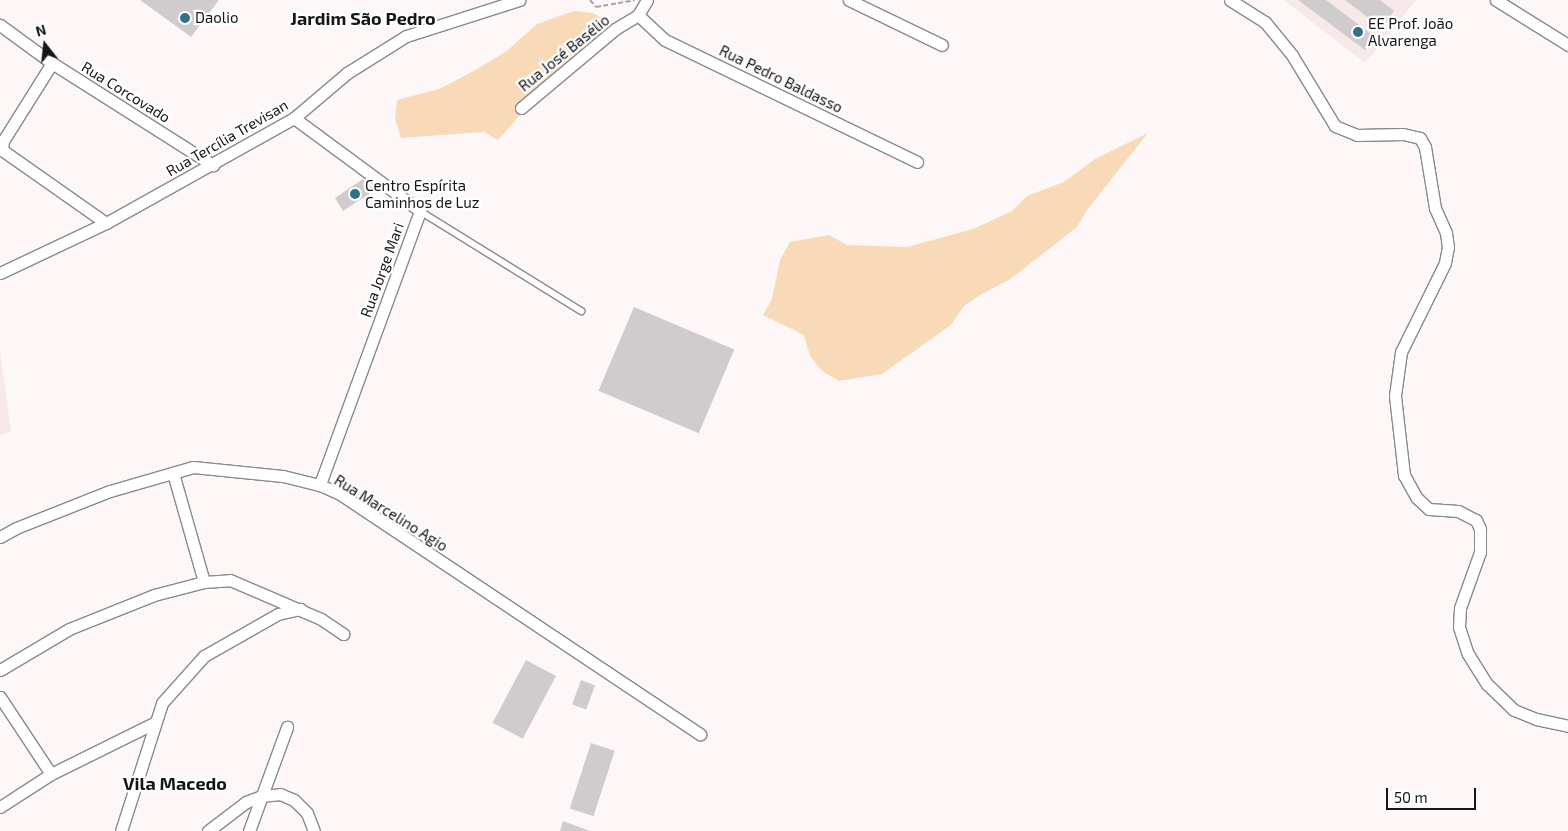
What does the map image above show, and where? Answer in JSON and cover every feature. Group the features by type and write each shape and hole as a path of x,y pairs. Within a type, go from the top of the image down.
{"street":[{"name":"Rua Tercília Trevisan","path":"0,273 106,223 213,165 294,118 347,73 406,36 519,0"},
{"name":"Rua José Basélio","path":"520,108 615,30 638,16 647,0"},
{"path":"849,0 942,45"},
{"path":"1230,0 1266,22 1292,55 1335,126 1357,135 1403,134 1420,138 1425,147 1435,208 1446,232 1448,247 1445,263 1401,352 1395,396 1404,475 1417,498 1429,509 1458,511 1476,520 1480,529 1480,552 1460,608 1459,627 1468,654 1487,684 1514,710 1536,720 1568,726"},
{"path":"1496,0 1562,37 1568,45"},
{"name":"Rua Pedro Baldasso","path":"638,16 665,40 917,162"},
{"name":"Rua Corcovado","path":"0,25 52,63 213,165"},
{"path":"52,63 3,141 2,150 106,223"},
{"name":"Rua Jorge Mari","path":"294,118 420,211 320,485"},
{"name":"Rua Marcelino Agio","path":"0,537 16,528 110,491 193,467 283,476 320,485 340,494 700,734"},
{"path":"173,473 204,582"},
{"path":"0,527 16,528"},
{"path":"0,670 68,629 154,595 204,582 230,580 321,619 343,634"},
{"path":"121,831 154,723 162,703 204,656 278,614 300,609"},
{"path":"0,697 51,774"},
{"path":"0,807 51,774 154,723"},
{"path":"249,831 288,727"},
{"path":"208,831 246,802 262,796 280,794 294,800 307,813 314,831"}],"lane":[{"path":"420,211 581,311"}],"path":[{"path":"590,0 596,7 634,0"}],"shaded area":[{"name":"EE Prof. João Alvarenga","path":"1284,0 1416,0 1365,63"},
{"path":"574,11 593,13 611,23 601,40 529,105 498,140 484,132 401,138 395,119 397,100 439,89 507,51 537,24"},
{"path":"1148,133 1087,210 1077,227 1012,278 964,306 951,325 882,374 839,381 822,371 810,356 804,335 763,315 772,299 780,260 790,242 829,235 847,245 907,247 973,229 1012,211 1027,196 1064,182 1095,159"},
{"path":"0,351 11,432 0,435"}],"building":[{"name":"Daolio","path":"140,0 219,0 191,37"},
{"path":"1298,0 1326,0 1375,37 1365,50"},
{"path":"1345,0 1380,0 1394,11 1382,28"},
{"name":"Centro Espírita Caminhos de Luz","path":"363,179 375,190 343,211 335,198"},
{"path":"634,307 734,350 699,433 598,391"},
{"path":"526,660 556,676 523,739 493,723"},
{"path":"581,680 595,685 586,710 572,704"},
{"path":"591,743 615,751 593,816 570,809"},
{"path":"563,821 590,831 560,831"}],"place":[{"name":"Daolio","path":"185,18"},
{"name":"EE Prof. João Alvarenga","path":"1358,32"},
{"name":"Centro Espírita Caminhos de Luz","path":"355,194"}],"district":[{"name":"Jardim São Pedro","path":"363,18"},
{"name":"Vila Macedo","path":"175,783"}]}
